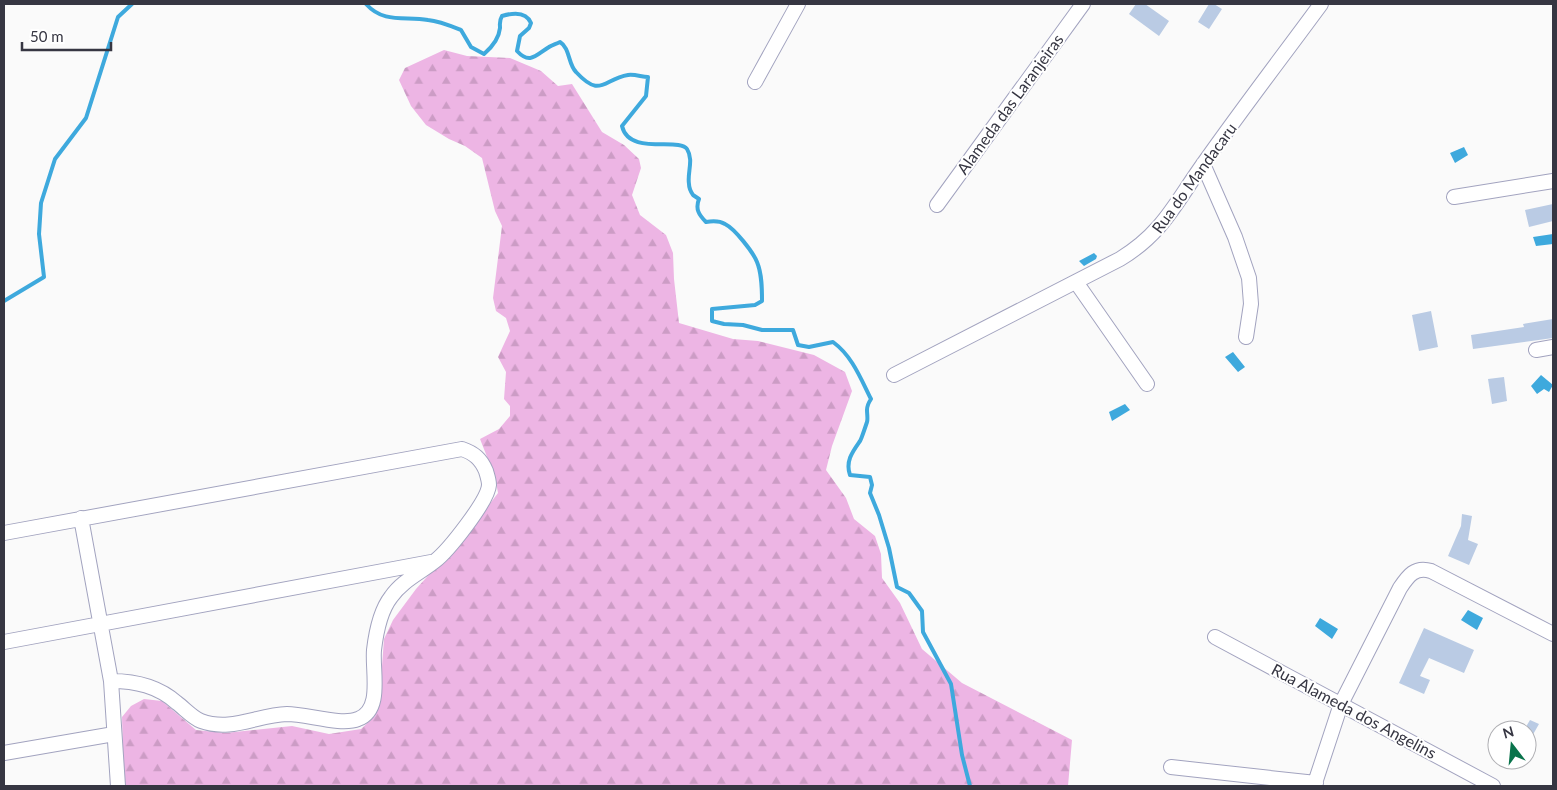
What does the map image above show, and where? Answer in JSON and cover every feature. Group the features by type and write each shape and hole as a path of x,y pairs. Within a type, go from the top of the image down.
{"street":[{"path":"755,82 798,4"},
{"name":"Alameda das Laranjeiras","path":"937,204 1083,4"},
{"name":"Rua do Mandacaru","path":"894,375 1120,259 1146,242 1166,219 1203,164 1321,4"},
{"path":"1203,164 1249,278 1251,304 1246,337"},
{"path":"1454,197 1553,181"},
{"path":"1076,282 1147,384"},
{"path":"1536,350 1553,347"},
{"path":"4,533 462,449 471,452 480,461 488,478 489,486 485,499 472,519 436,561 403,584 391,595 384,606 374,651 374,695 370,710 359,719 344,722 312,716 286,714 226,725 209,724 198,720 170,696 158,689 140,683 111,681"},
{"path":"81,518 111,681 118,786"},
{"path":"4,642 436,561"},
{"path":"1171,767 1315,785 1341,704 1400,588 1411,573 1418,570 1425,569 1440,575 1553,634"},
{"name":"Rua Alameda dos Angelins","path":"1214,637 1341,704 1484,784"},
{"path":"4,754 114,734"}],"green space":[{"path":"444,50 467,56 510,58 541,71 558,86 572,84 602,132 624,145 639,159 641,168 632,195 640,215 666,235 673,253 679,323 733,339 758,341 814,355 845,372 852,391 832,446 826,470 846,498 854,519 875,536 881,554 882,578 900,603 922,649 962,683 1072,740 1068,786 124,786 122,717 131,706 144,699 162,701 196,730 225,733 292,726 329,734 361,729 375,716 381,680 384,639 393,620 416,589 473,526 498,493 495,477 480,439 499,429 510,416 510,406 504,399 506,372 498,357 510,331 506,318 496,311 493,298 502,226 495,211 482,158 465,146 426,125 411,106 399,80 405,68"}],"water":[{"path":"1464,147 1468,155 1455,163 1450,153"},
{"path":"1553,234 1553,244 1536,246 1533,237"},
{"path":"1094,253 1097,256 1096,259 1084,266 1079,261"},
{"path":"1233,352 1245,367 1238,372 1225,357"},
{"path":"1541,375 1553,385 1549,392 1544,389 1537,394 1531,386"},
{"path":"1125,404 1130,410 1112,421 1109,412"},
{"path":"1468,610 1483,618 1477,630 1461,620"},
{"path":"1320,618 1338,629 1332,639 1315,626"}],"building":[{"path":"1136,4 1145,4 1169,21 1159,36 1129,14"},
{"path":"1209,4 1214,4 1222,9 1209,29 1198,22"},
{"path":"1553,204 1553,221 1529,227 1525,210"},
{"path":"1431,311 1438,347 1419,351 1412,315"},
{"path":"1553,319 1553,338 1473,349 1471,335 1524,327 1523,324"},
{"path":"1504,377 1507,401 1492,404 1488,379"},
{"path":"1462,514 1472,516 1468,540 1478,544 1469,565 1448,556 1461,526"},
{"path":"1424,628 1474,650 1464,673 1429,658 1420,676 1430,680 1424,694 1399,683"}],"waterway":[{"path":"4,301 44,277 39,234 41,203 55,159 86,118 118,17 132,4"},
{"path":"366,4 387,17 432,21 461,30 471,47 484,54 492,46 498,35 502,16 514,14 526,16 531,23 529,28 520,36 517,51 522,55 529,58 533,57 560,42 566,48 573,69 591,84 602,85 628,75 648,77 646,96 622,126 626,135 634,141 682,146 687,149 690,158 689,187 693,195 699,199 697,206 700,214 706,222 721,222 734,231 752,253 759,267 762,301 755,305 712,309 712,321 743,325 762,330 793,330 798,345 809,347 833,342 850,360 871,399 867,407 867,421 864,432 849,461 850,475 870,477 872,485 870,493 889,548 897,587 909,593 922,611 923,632 951,684 962,755 970,786"}]}
